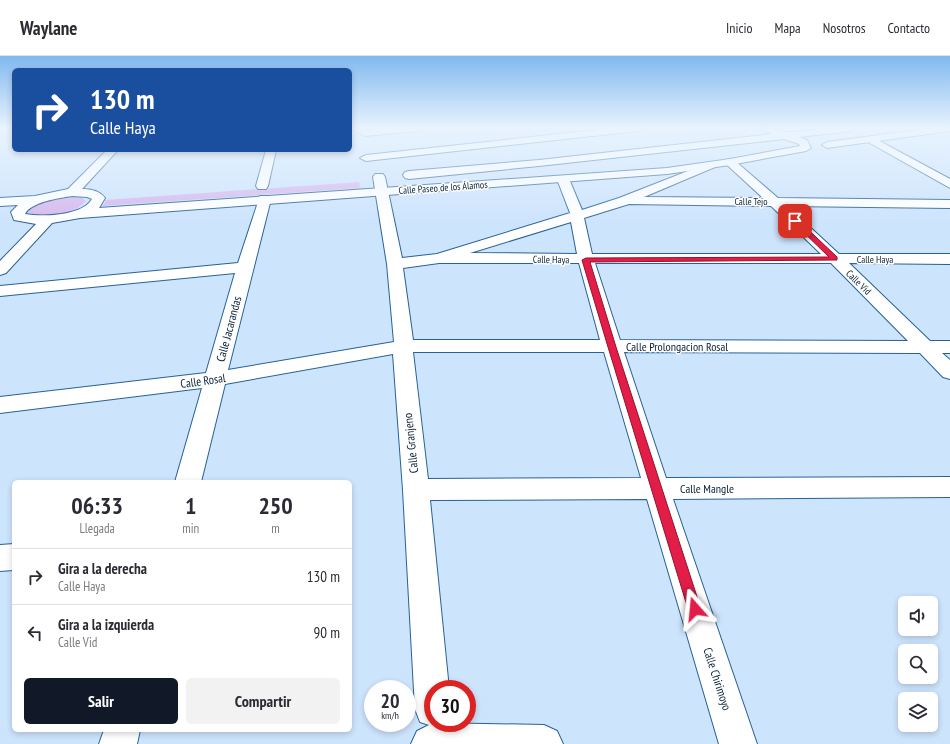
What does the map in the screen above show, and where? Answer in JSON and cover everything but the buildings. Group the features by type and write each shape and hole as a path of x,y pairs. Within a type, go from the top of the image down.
{"street":[{"path":"72,192 104,160"},
{"name":"Calle Jacarandas","path":"189,480 245,267 260,190 268,160"},
{"name":"Calle Granjeno","path":"373,160 378,175 395,264 404,346 403,358 416,490 434,733"},
{"path":"378,175 460,160"},
{"name":"Calle Paseo de los Álamos","path":"78,214 378,175 563,160"},
{"name":"Calle Paseo de los Álamos","path":"378,175 563,179 667,171 740,160"},
{"path":"908,160 950,184"},
{"name":"Calle Vid","path":"730,162 835,258 950,372"},
{"name":"Calle Tejo","path":"395,264 439,258 624,201 711,165"},
{"name":"Calle Chirimoyo","path":"563,179 577,215 586,260 612,347 738,744"},
{"name":"Calle Paseo de los Álamos","path":"260,190 277,184"},
{"path":"99,198 95,206 78,214 47,220 13,218 24,206 54,195 72,192 90,193 99,198 114,196"},
{"path":"0,202 37,200"},
{"name":"Calle Tejo","path":"624,201 950,204"},
{"path":"0,270 47,220"},
{"name":"Calle Haya","path":"439,258 586,260 835,258 950,259"},
{"path":"0,291 245,267"},
{"name":"Calle Prolongacion Rosal","path":"404,346 950,348"},
{"name":"Calle Rosal","path":"0,405 216,380 404,346"},
{"name":"Calle Mangle","path":"416,490 657,490 950,487"},
{"path":"0,558 12,556"},
{"path":"118,744 121,732"},
{"path":"434,733 544,744"}],"shaded area":[{"path":"359,182 360,188 101,206 105,203 105,200"},
{"path":"68,196 81,197 86,201 74,210 58,216 42,216 28,212 37,204 42,202"}],"route":[{"path":"695,609 586,260 835,258 795,221"}]}
